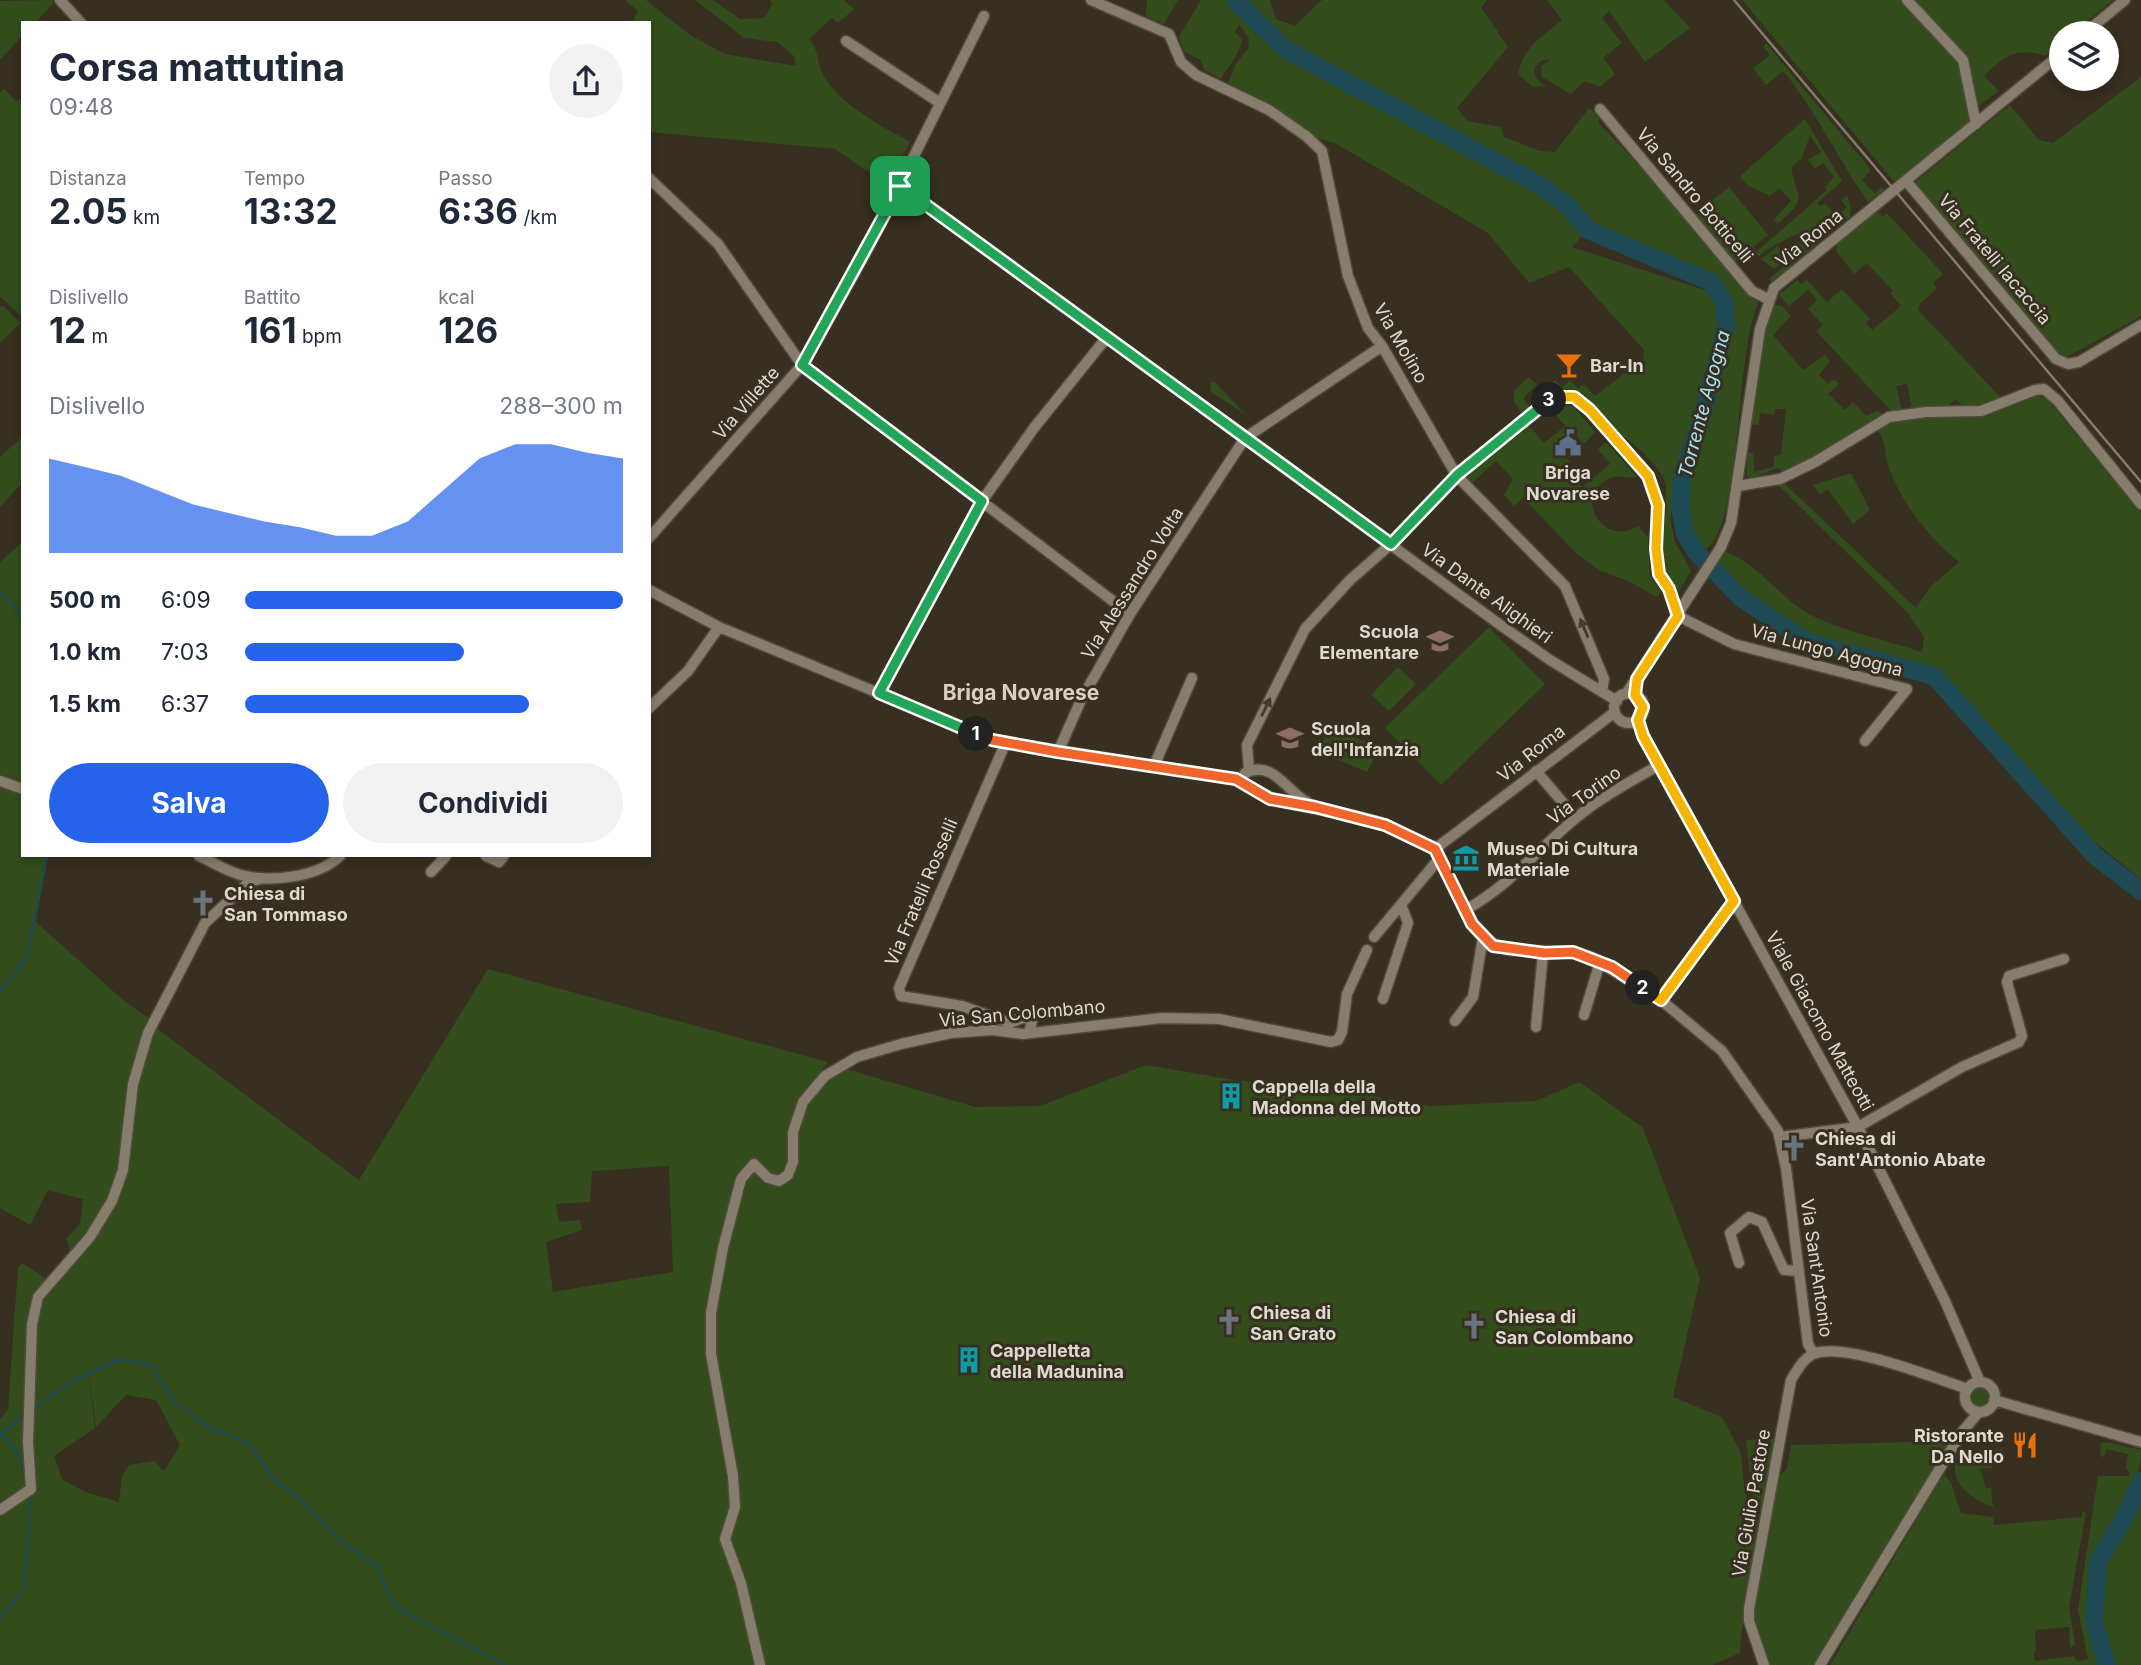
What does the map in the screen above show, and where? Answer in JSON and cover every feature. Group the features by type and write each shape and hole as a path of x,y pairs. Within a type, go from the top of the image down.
{"street":[{"path":"60,0 79,21"},
{"name":"Via Molino","path":"1091,0 1168,34 1181,62 1196,75 1269,110 1306,136 1322,152 1348,276 1368,328 1382,346 1457,475 1565,586 1604,679 1602,692"},
{"path":"1907,0 1964,60 1976,124"},
{"path":"2100,21 2125,0"},
{"name":"Via Villette","path":"651,536 802,365 900,186 984,16"},
{"path":"846,41 940,103"},
{"name":"Via Roma","path":"1437,854 1469,822 1623,700 1721,547 1731,523 1738,486 1759,329 1774,288 2049,64"},
{"name":"Via Sandro Botticelli","path":"1600,108 1752,291 1768,299"},
{"path":"651,180 718,244 802,365 1130,614"},
{"name":"Via Fratelli Iacaccia","path":"1907,182 2056,359 2068,364 2079,362 2141,325"},
{"name":"Via Dante Alighieri","path":"900,186 1550,660 1602,692 1623,700 1621,721 1633,722"},
{"path":"879,693 982,501 1034,428 1107,337"},
{"path":"1245,438 1382,346"},
{"path":"1738,486 1780,479 1815,462 1889,416 1982,411 2044,389 2058,401 2141,504"},
{"path":"1248,770 1247,745 1305,629 1350,580 1391,544 1457,475 1545,402 1557,397 1574,397 1590,410 1648,476 1658,505 1656,549 1659,574 1669,589 1678,616"},
{"name":"Via Alessandro Volta","path":"1058,752 1076,710 1130,614 1245,438"},
{"path":"651,591 719,627 992,740 1236,779 1270,799 1315,807 1385,825 1437,854 1467,909 1472,924 1483,937 1473,997 1455,1021"},
{"name":"Via Lungo Agogna","path":"1678,616 1734,644 1907,689 1865,741"},
{"path":"651,706 688,671 719,627"},
{"path":"1154,766 1192,678"},
{"path":"1623,700 1643,707 1633,722"},
{"name":"Viale Giacomo Matteotti","path":"1633,722 1858,1127 1945,1301 1971,1368 1973,1385 1992,1388 1983,1407"},
{"name":"Via Fratelli Rosselli","path":"1006,742 899,988 901,996 962,1006 1010,1023 1025,1017 1031,1021 1029,1033"},
{"name":"Via Torino","path":"1467,909 1493,894 1514,877 1576,818 1612,792 1659,765"},
{"path":"1236,779 1248,770 1262,771 1282,778 1296,796 1315,807"},
{"path":"1536,771 1576,818"},
{"path":"0,780 21,788"},
{"path":"1374,937 1402,907 1437,854"},
{"path":"201,857 242,876 263,878"},
{"path":"0,1510 31,1489 28,1441 32,1324 38,1297 90,1237 113,1201 123,1170 133,1084 148,1033 205,923 249,882 306,873 334,862 339,857"},
{"path":"432,872 445,857"},
{"path":"488,857 499,862 503,857"},
{"path":"1661,1000 1734,901"},
{"path":"1383,999 1408,923 1402,907"},
{"name":"Via Sant'Antonio","path":"1483,937 1493,946 1544,953 1573,952 1600,962 1661,1000 1722,1051 1780,1137 1808,1344 1814,1354"},
{"name":"Via San Colombano","path":"760,1665 741,1583 724,1539 735,1507 733,1476 711,1354 711,1313 723,1248 741,1180 754,1164 768,1178 779,1181 788,1175 793,1162 793,1132 803,1102 825,1076 857,1057 951,1033 993,1030 1029,1033 1162,1018 1219,1019 1331,1042 1338,1040 1342,1032 1347,994 1367,950"},
{"path":"1536,1027 1544,953"},
{"path":"1780,1137 1858,1127 1962,1067 2019,1042 2022,1036 2007,982 2009,976 2064,959"},
{"path":"1584,1015 1600,962"},
{"path":"1739,1262 1730,1233 1749,1216 1762,1222 1784,1269 1798,1271"},
{"path":"1814,1354 1829,1350 1860,1355 1973,1385 1965,1398 1983,1407 2020,1408 2141,1442"},
{"name":"Via Giulio Pastore","path":"1763,1665 1749,1618 1791,1380 1804,1360 1814,1354"},
{"path":"1820,1665 1962,1432 1983,1407"}],"green space":[{"path":"52,0 54,3 37,21 21,21 21,37 0,60 0,1"},
{"path":"625,0 646,0 690,35 725,54 796,66 794,56 777,42 744,38 695,0 713,0 740,19 764,18 772,5 770,0 844,0 854,9 838,23 832,18 809,39 815,47 822,74 842,98 910,142 887,185 835,149 651,132 651,21 633,21 638,11"},
{"path":"1147,0 1178,0 1164,24 1146,16"},
{"path":"1201,0 1232,0 1283,50 1540,188 1566,208 1586,231 1572,247 1711,292 1722,313 1717,346 1699,414 1683,450 1670,519 1675,542 1691,571 1677,595 1669,583 1662,561 1666,487 1658,470 1634,444 1585,410 1558,395 1541,398 1538,394 1555,380 1562,387 1570,380 1578,388 1584,384 1595,396 1643,359 1644,350 1569,267 1529,283 1488,233 1335,143 1307,135 1227,86 1236,63 1248,49 1249,39 1239,24 1235,32 1242,39 1241,44 1221,79 1204,70 1201,60 1184,52 1179,37"},
{"path":"1236,0 1270,0 1276,19 1295,26 1322,0 1487,0 1481,7 1508,47 1457,108 1467,121 1501,127 1504,137 1540,151 1555,152 1589,108 1600,117 1598,122 1645,172 1648,171 1760,299 1746,356 1726,508 1717,534 1705,550 1694,536 1686,510 1685,494 1695,467 1700,431 1727,326 1726,302 1712,282 1589,228 1568,205 1542,185 1285,47"},
{"path":"1547,0 1664,0 1690,28 1645,62 1609,11 1602,18 1622,43 1603,58 1615,74 1600,87 1585,81 1571,94 1542,77 1541,66 1550,60 1542,60 1534,69 1536,78 1545,86 1533,87 1518,74 1520,65 1534,43 1562,20"},
{"path":"1742,0 1900,0 1958,61 1972,125 1898,186"},
{"path":"1907,0 2113,0 2088,21 2049,21 2049,53 2046,56 2026,52 2005,58 1984,76 1999,91 1973,110 1963,60"},
{"path":"1766,43 1871,170 1862,180 1875,193 1881,187 1884,190 1868,202 1783,71 1766,85 1753,68 1770,55 1763,47"},
{"path":"2141,77 2141,316 2067,357 2061,355 1913,184 2010,105 2039,140 2053,143"},
{"path":"4,89 16,101 21,99 21,315 0,297 0,93"},
{"path":"1805,119 1842,181 1817,203 1820,206 1825,204 1837,216 1847,207 1841,200 1847,196 1851,207 1850,217 1838,226 1833,221 1823,231 1819,227 1796,235 1759,256 1754,254 1827,190 1825,187 1834,177 1823,163 1815,169 1808,160 1821,152 1810,136 1801,159 1791,167 1798,203 1778,224 1774,219 1791,201 1779,188 1770,196 1747,185 1740,176"},
{"path":"1729,187 1768,235 1735,262 1695,215"},
{"path":"1877,212 1883,217 1887,213 1943,274 1933,283 1937,288 1920,304 1918,310 2003,400 1967,411 1956,399 1943,410 1912,409 1907,384 1896,386 1902,411 1892,412 1816,331 1823,325 1808,309 1817,300 1808,290 1789,306 1779,295 1797,280 1801,284 1807,280 1827,302 1842,289 1870,319 1866,323 1872,330 1901,306 1890,293 1893,291 1867,263 1854,274 1837,252 1837,243"},
{"path":"1809,234 1815,236 1816,245 1772,283 1769,279 1790,261 1792,250"},
{"path":"1778,246 1788,259 1774,269 1761,259"},
{"path":"2,305 21,323 0,343 0,307"},
{"path":"1772,305 1782,306 1791,316 1773,335 1803,370 1825,355 1830,361 1819,375 1828,384 1834,379 1839,384 1828,394 1845,410 1853,402 1866,416 1877,411 1882,413 1875,423 1786,475 1778,468 1751,478 1747,476 1747,453 1753,453 1754,472 1773,467 1774,456 1781,455 1786,409 1776,409 1774,415 1760,413 1759,425 1749,424 1757,357"},
{"path":"1529,377 1537,385 1523,398 1530,407 1522,413 1514,402 1514,390"},
{"path":"1214,381 1245,414 1211,392 1210,383"},
{"path":"2031,395 2046,398 2141,513 2141,879 2061,815 1935,675 1810,636 1712,570 1724,551 1745,562 1791,602 1812,616 1922,652 1924,637 1908,613 1777,484 1783,482 1916,608 1931,586 1959,562 1927,531 1909,507 1889,468 1885,447 1876,428 1890,418 1971,416 1998,410"},
{"path":"1556,406 1573,406 1595,432 1584,444 1575,434 1559,447 1570,462 1565,467 1582,487 1610,464 1598,449 1606,442 1637,477 1610,478 1599,486 1593,495 1593,506 1596,517 1603,525 1613,530 1625,531 1638,526 1648,537 1650,576 1661,591 1657,597 1628,581 1599,570 1577,554 1523,498 1514,506 1504,495 1513,479 1496,461 1472,483 1467,477 1503,443 1507,444 1529,426 1544,443 1565,426 1554,412 1547,418 1542,413"},
{"path":"21,438 21,484 0,507 0,457"},
{"path":"1851,473 1870,510 1853,524 1828,490 1819,494 1813,485"},
{"path":"21,543 21,781 0,774 0,562"},
{"path":"1489,627 1545,684 1441,785 1385,728"},
{"path":"1398,667 1416,684 1389,711 1371,695"},
{"path":"1329,727 1380,748 1367,772 1317,751"},
{"path":"0,777 21,782 21,857 46,857 36,922 123,1000 154,1022 131,1084 121,1170 110,1200 88,1235 72,1253 66,1239 80,1224 83,1199 48,1190 30,1225 0,1208"},
{"path":"488,969 828,1062 800,1098 787,1174 779,1179 768,1176 754,1163 738,1183 732,1196 715,1270 722,1272 737,1199 747,1173 754,1166 767,1180 779,1183 787,1175 795,1156 799,1122 807,1102 843,1068 975,1107 1040,1106 1146,1065 1234,1080 1324,1088 1431,1106 1536,1101 1580,1082 1643,1128 1700,1278 1673,1397 1722,1417 1741,1453 1745,1493 1761,1528 1743,1616 1740,1653 1712,1665 0,1665 0,1420 8,1409 18,1267 22,1263 47,1279 72,1253 73,1266 114,1202 125,1171 134,1085 155,1027 359,1180","holes":["669,1166 673,1272 553,1292 546,1242 582,1230 580,1220 559,1222 556,1204 590,1202 592,1171","87,1362 96,1427 126,1395 156,1400 180,1445 164,1471 154,1461 129,1465 122,1477 119,1502 85,1492 62,1479 54,1456 95,1428"]},
{"path":"1980,1384 1989,1388 1993,1397 1989,1406 1980,1410 1971,1406 1967,1397 1971,1388"},
{"path":"1746,1440 1774,1440 1764,1520 1752,1491"},
{"path":"1951,1441 1813,1665 1766,1665 1754,1634 1752,1610 1780,1476 1787,1468 1791,1445"},
{"path":"2101,1443 2141,1450 2137,1477 2100,1548 2096,1563 2092,1623 2104,1665 1830,1665 1944,1474 1951,1483 1961,1513 1993,1517 1994,1525 2082,1517 2082,1512 2086,1512 2069,1607 2075,1644 2070,1648 2069,1627 2035,1630 2036,1651 2033,1652 2035,1661 2074,1656 2076,1661 2088,1659 2078,1610 2098,1476 2129,1476 2130,1472 2126,1469 2128,1454 2106,1449 2104,1457 2100,1456"},
{"path":"2002,1449 2002,1455 1990,1457 1992,1468 1980,1469 1986,1488 1991,1488 1993,1507 1975,1499 1962,1486 1957,1479 1955,1461 1958,1451"},
{"path":"2141,1489 2141,1665 2109,1665 2097,1620 2101,1564 2128,1521"}],"waterway":[{"name":"Torrente Agogna","path":"1235,0 1285,49 1541,186 1568,206 1588,230 1711,282 1724,302 1726,326 1702,417 1683,472 1680,507 1685,534 1696,552 1741,598 1807,642 1934,676 2095,856 2141,891"},
{"path":"0,592 14,605 21,617"},
{"path":"0,991 27,958 47,857"},
{"path":"33,1408 75,1380 120,1359 151,1365 175,1402 210,1428 247,1442 274,1479 301,1500 340,1540 376,1566 395,1607 505,1665"},
{"path":"2,1434 25,1414"},
{"path":"0,1432 19,1455 25,1474"},
{"name":"Torrente Agogna","path":"2107,1665 2094,1621 2098,1561 2123,1520 2141,1481"},
{"path":"0,1618 24,1589 31,1494"}],"railway":[{"path":"1734,0 2141,482"}],"place":[{"name":"Bar-In","path":"1569,365"},
{"name":"Briga Novarese","path":"1568,443"},
{"name":"Scuola Elementare","path":"1440,641"},
{"name":"Scuola dell'Infanzia","path":"1290,738"},
{"name":"Museo Di Cultura Materiale","path":"1466,858"},
{"name":"Chiesa di San Tommaso","path":"203,903"},
{"name":"Cappella della Madonna del Motto","path":"1231,1096"},
{"name":"Chiesa di Sant'Antonio Abate","path":"1794,1148"},
{"name":"Chiesa di San Grato","path":"1229,1322"},
{"name":"Chiesa di San Colombano","path":"1474,1326"},
{"name":"Cappelletta della Madunina","path":"969,1360"},
{"name":"Ristorante Da Nello","path":"2025,1445"}],"district":[{"name":"Briga Novarese","path":"1021,692"}],"route":[{"path":"900,186 1391,544 1457,475 1545,402 1557,397 1574,397 1590,410 1648,476 1656,491 1659,574 1669,589 1678,616 1637,679 1635,695 1643,707 1638,720 1643,736 1734,901 1661,1000 1612,967 1591,957 1573,952 1544,953 1493,946 1472,924 1467,909 1438,860 1435,849 1385,825 1315,807 1270,799 1247,788 1236,779 992,740 879,693 982,501 802,365 900,186"}]}
